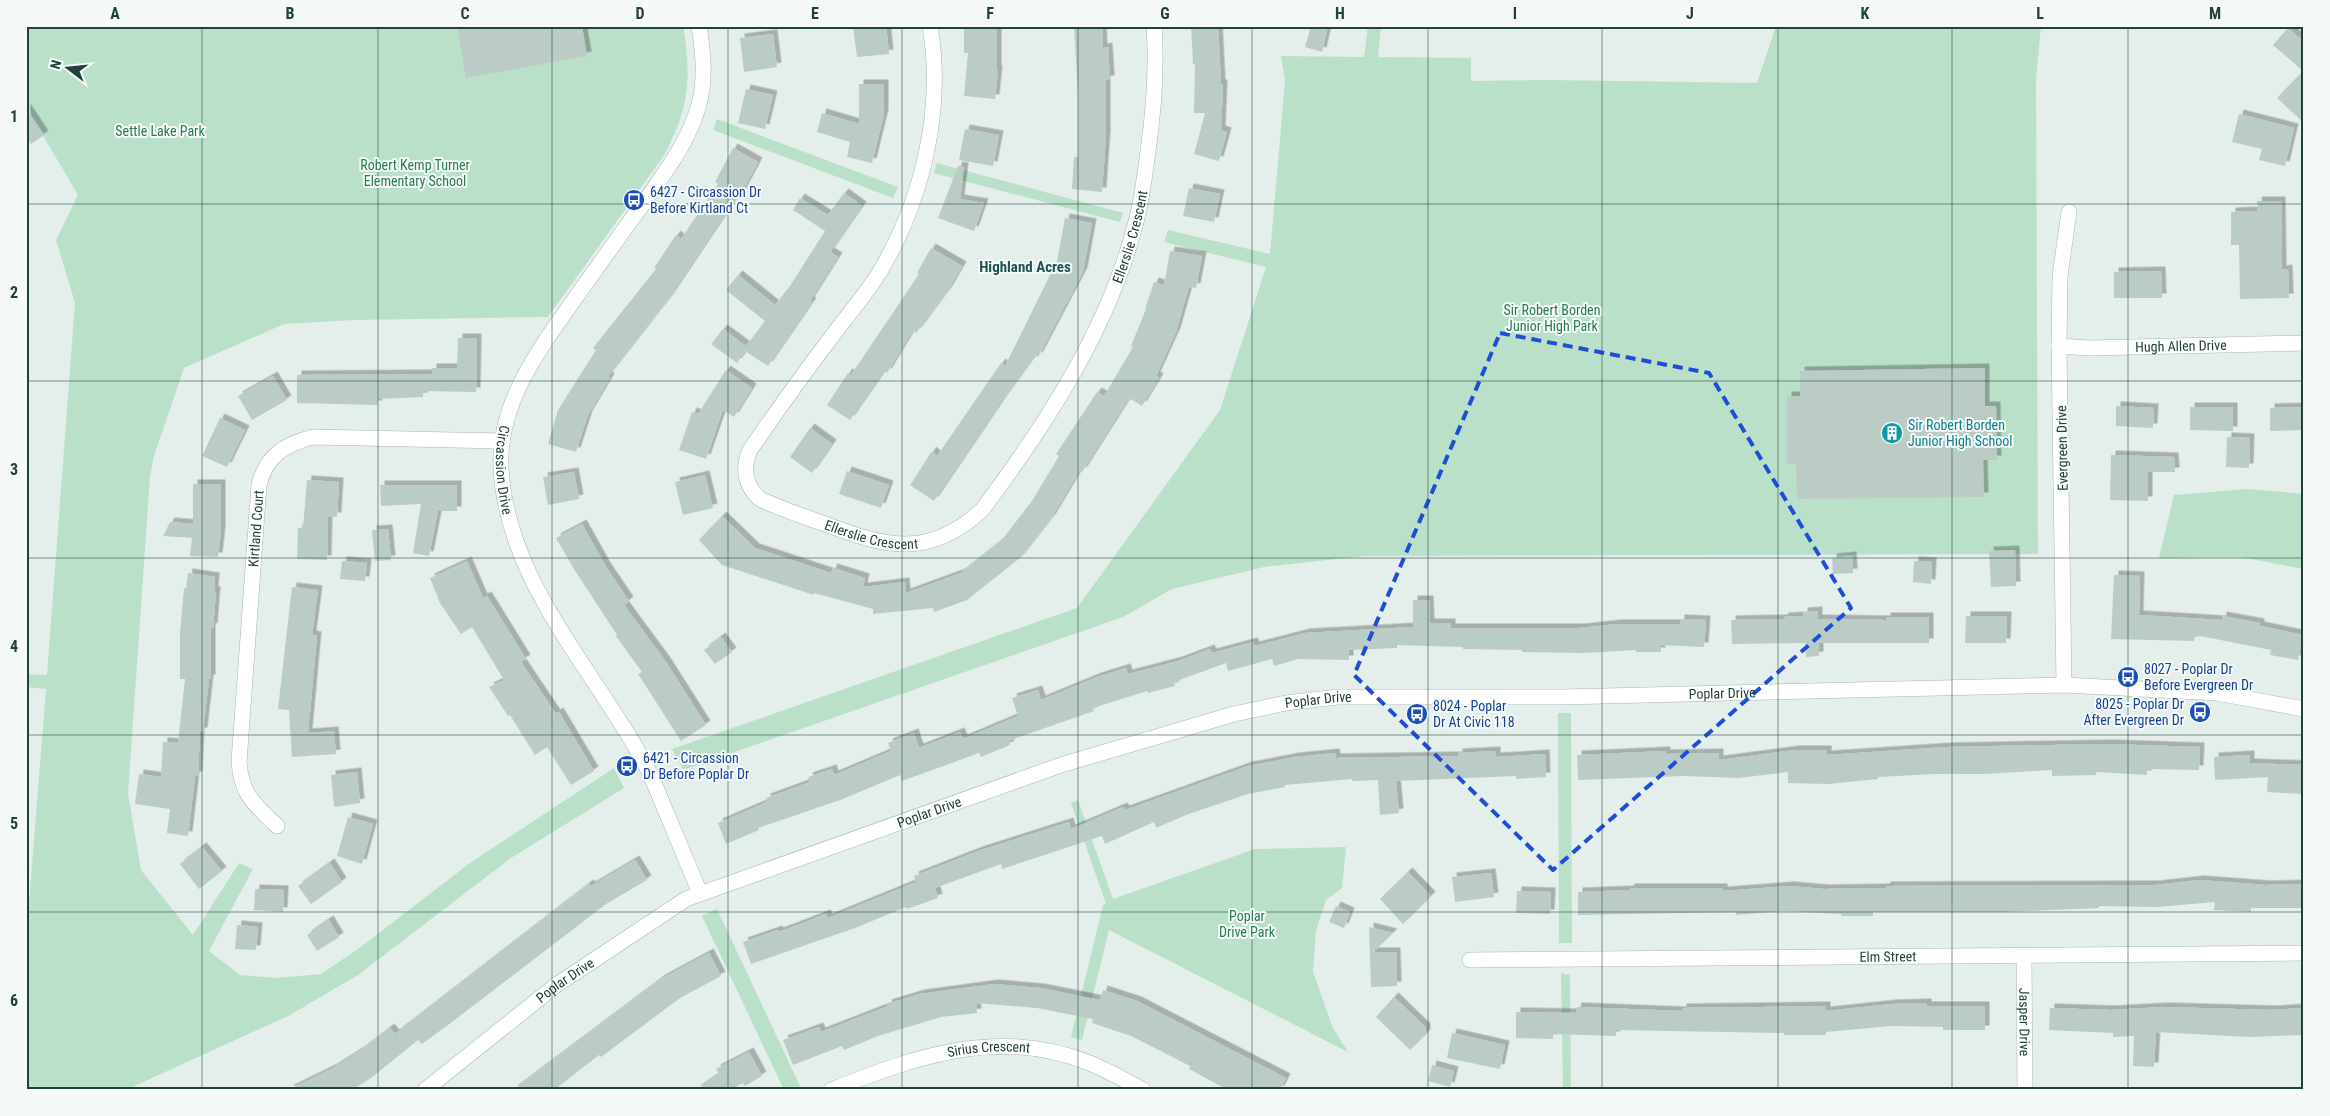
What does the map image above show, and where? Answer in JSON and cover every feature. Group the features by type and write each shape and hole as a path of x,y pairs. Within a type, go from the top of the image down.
{"street":[{"name":"Circassion Drive","path":"699,26 704,59 702,87 700,103 689,133 666,171 534,357 520,384 502,441 501,467 506,503 523,560 562,631 646,765 700,892"},
{"name":"Ellerslie Crescent","path":"930,26 934,79 931,119 923,165 907,217 880,272 813,360 750,450 746,462 747,479 760,499 860,538 893,544 913,544 945,536 968,522 982,510 1053,409 1105,311 1116,285 1137,221 1147,162 1155,84 1154,26"},
{"name":"Evergreen Drive","path":"2064,685 2059,346 2060,276 2069,212"},
{"name":"Hugh Allen Drive","path":"2059,346 2090,348 2304,343"},
{"name":"Kirtland Court","path":"277,826 248,798 242,778 240,762 259,485 265,467 281,449 296,441 313,437 502,441"},
{"name":"Poplar Drive","path":"425,1090 555,986 622,939 700,892 1061,765 1234,714 1286,703 1337,697 1562,698 2064,685 2217,693 2304,709"},
{"name":"Elm Street","path":"1470,960 2304,953"},
{"name":"Jasper Drive","path":"2024,956 2025,1090"},
{"name":"Sirius Crescent","path":"830,1090 896,1064 964,1048 1008,1045 1034,1047 1072,1057 1092,1064 1143,1090"}],"highlighted area":[{"path":"1500,333 1709,373 1851,608 1553,870 1354,675"}],"green space":[{"name":"Settle Lake Park","path":"26,26 683,26 686,45 686,94 672,140 663,157 548,317 353,320 284,324 184,368 154,456 150,477 128,794 141,870 193,935 239,863 253,869 209,951 240,975 277,978 321,974 358,949 470,863 614,768 624,788 511,858 358,975 290,1015 126,1090 26,1090 26,940 46,689 26,687 26,674 47,675 75,303 56,240 78,195 26,107"},
{"name":"Sir Robert Borden Junior High Park","path":"1368,26 1381,26 1378,57 1471,58 1471,81 1550,80 1757,83 1776,26 2041,26 2036,80 2038,554 1364,556 1264,567 1172,589 1123,617 683,770 672,749 1077,608 1220,410 1266,267 1164,242 1168,230 1270,254 1285,81 1281,56 1364,57"},
{"path":"717,119 898,187 893,198 713,130"},
{"path":"937,163 1123,213 1120,222 934,173"},
{"path":"2247,489 2304,494 2304,569 2240,557 2159,558 2174,495"},
{"path":"1558,713 1571,713 1572,943 1559,943"},
{"name":"Poplar Drive Park","path":"1078,800 1113,899 1255,849 1346,847 1342,888 1326,900 1316,931 1313,972 1333,1028 1348,1052 1109,930 1082,1040 1071,1037 1103,905 1106,904 1071,803"},
{"path":"717,909 800,1086 792,1090 784,1090 702,916"},
{"path":"1561,973 1570,975 1571,1090 1563,1090"}],"building":[{"path":"457,26 582,26 587,56 466,78"},
{"path":"853,26 886,26 889,54 857,57"},
{"path":"964,26 997,26 998,70 995,99 964,96 968,53 964,53"},
{"path":"1074,26 1102,26 1103,48 1108,47 1110,80 1106,80 1106,135 1102,192 1072,189 1074,157 1078,157 1078,94"},
{"path":"1191,26 1218,26 1221,84 1223,84 1221,130 1227,132 1219,161 1194,154 1205,113 1194,113 1195,64 1193,64"},
{"path":"1311,26 1328,26 1322,52 1305,47"},
{"path":"2288,28 2304,42 2304,123 2277,98 2303,71 2273,45"},
{"path":"773,34 777,67 744,72 740,38"},
{"path":"859,84 884,84 884,114 872,163 847,157 850,142 817,132 822,113 859,124"},
{"path":"746,89 773,95 765,129 738,123"},
{"path":"26,108 44,135 31,144 26,136"},
{"path":"2239,114 2294,128 2285,166 2259,160 2262,149 2232,142"},
{"path":"965,129 999,135 993,166 959,160"},
{"path":"733,148 758,162 740,196 738,195 669,298 608,376 610,378 588,415 576,452 548,444 558,410 596,350 593,348 656,269 654,268 676,235 681,239 718,184 715,182"},
{"path":"958,166 964,167 960,199 984,203 974,231 938,218"},
{"path":"1189,188 1220,194 1214,222 1183,216"},
{"path":"844,193 862,206 830,252 838,257 810,301 812,302 768,366 745,351 737,363 711,344 723,329 746,346 765,321 726,290 738,275 775,305 790,286 825,231 793,210 800,198 828,215"},
{"path":"2257,201 2281,201 2282,270 2288,269 2289,298 2240,299 2239,245 2231,245 2231,212 2258,211"},
{"path":"1065,218 1092,223 1083,272 1038,357 1035,355 1003,399 934,501 910,485 932,451 937,456 1001,363 1005,366 1057,261"},
{"path":"931,248 962,266 948,290 916,333 913,330 887,373 884,371 850,420 827,405 848,373 851,375 919,274 917,273"},
{"path":"1170,251 1202,256 1196,288 1189,287 1176,332 1156,376 1159,378 1142,406 1129,398 1082,472 1080,470 1052,517 1020,558 967,600 934,612 933,608 873,614 873,609 814,593 814,595 722,565 699,540 722,516 755,548 831,573 833,568 865,578 863,587 905,582 906,593 961,573 1001,541 1032,501 1059,456 1056,454 1097,392 1104,396 1133,347 1131,346 1146,309 1154,282 1164,285"},
{"path":"2161,271 2162,298 2114,298 2114,272"},
{"path":"458,338 477,338 476,392 423,391 423,397 378,399 378,405 297,403 297,375 432,374 432,368 457,368"},
{"name":"Sir Robert Borden Junior High School","path":"1985,368 1985,406 1996,406 1997,460 1983,460 1984,497 1797,499 1796,464 1787,464 1787,396 1800,396 1800,371"},
{"path":"726,370 752,388 734,417 723,410 706,459 679,450 692,412 698,414"},
{"path":"273,376 287,400 252,420 238,396"},
{"path":"2116,406 2154,408 2153,428 2116,426"},
{"path":"2190,407 2233,407 2233,431 2190,430"},
{"path":"2304,407 2304,430 2270,431 2270,408"},
{"path":"220,418 245,430 227,467 202,456"},
{"path":"810,428 832,444 812,473 790,457"},
{"path":"2227,437 2250,438 2249,468 2226,467"},
{"path":"2111,455 2174,457 2175,472 2148,472 2148,501 2110,500"},
{"path":"847,471 889,485 881,508 839,494"},
{"path":"574,472 579,499 548,505 543,477"},
{"path":"705,475 713,508 683,515 675,482"},
{"path":"307,480 339,482 337,517 328,516 327,560 297,559 298,528 303,528"},
{"path":"193,484 221,484 221,531 218,557 190,556 192,538 163,536 170,522 193,524"},
{"path":"380,485 457,485 457,511 438,511 429,556 413,553 421,504 381,506"},
{"path":"582,524 606,567 629,601 624,605 666,662 706,725 681,741 638,674 642,672 616,636 556,538"},
{"path":"388,529 391,560 375,561 372,530"},
{"path":"2015,550 2016,586 1991,587 1989,551"},
{"path":"1852,556 1853,573 1833,574 1832,558"},
{"path":"342,561 367,563 365,581 340,579"},
{"path":"467,561 483,598 487,596 526,659 521,662 556,714 559,712 594,771 571,785 547,747 535,755 510,715 508,716 489,687 504,680 472,627 461,634 440,603 430,578"},
{"path":"1914,561 1932,562 1931,584 1913,582"},
{"path":"188,573 215,577 214,591 216,591 213,628 211,627 211,679 209,679 203,732 200,732 198,776 195,776 188,836 167,833 170,809 135,804 139,774 161,777 163,742 178,743 185,679 180,679 180,633 184,588 186,589"},
{"path":"2114,575 2140,576 2139,615 2222,620 2222,616 2260,623 2260,626 2303,635 2298,660 2270,655 2271,650 2195,635 2194,641 2111,639"},
{"path":"292,587 318,590 312,635 317,636 308,733 334,731 336,754 292,757 289,710 278,709"},
{"path":"1413,600 1429,600 1430,623 1451,623 1451,628 1580,628 1617,624 1680,624 1680,619 1706,620 1704,647 1661,645 1661,652 1636,652 1636,650 1584,653 1522,652 1522,650 1397,645 1397,648 1349,650 1349,660 1298,659 1274,666 1272,659 1228,671 1226,663 1174,682 1175,686 1148,693 1147,691 1093,708 1094,711 1008,741 1010,745 981,757 979,753 902,781 900,775 843,799 758,828 759,830 726,844 718,823 767,802 766,798 810,782 808,777 832,769 834,775 891,751 888,743 914,733 919,748 960,732 963,739 1018,716 1012,698 1038,690 1041,700 1097,677 1126,668 1128,674 1178,661 1210,649 1212,653 1253,642 1255,646 1305,633 1413,627"},
{"path":"1818,611 1818,619 1886,620 1886,617 1929,617 1929,643 1819,643 1819,656 1806,657 1805,643 1732,644 1731,620 1784,619 1784,617 1803,616 1803,612"},
{"path":"1966,616 2007,616 2006,643 1965,643"},
{"path":"721,637 732,652 715,664 704,650"},
{"path":"2107,744 2200,747 2199,770 2147,769 2147,775 2096,772 2096,775 2052,776 2052,770 1984,774 1935,774 1878,777 1878,779 1828,784 1788,783 1788,772 1739,778 1683,776 1578,780 1577,755 1666,751 1666,754 1719,753 1719,760 1795,750 1827,750 1827,755 1947,747"},
{"path":"1496,751 1496,757 1545,754 1546,777 1516,779 1516,776 1396,781 1399,813 1380,815 1378,780 1352,781 1352,779 1285,785 1285,787 1248,794 1186,815 1156,828 1154,822 1105,844 1102,836 1002,869 1001,864 935,888 938,898 907,909 906,907 855,928 751,964 743,942 778,930 779,932 826,914 828,918 916,882 914,876 978,851 1069,822 1071,829 1123,807 1125,810 1248,766 1295,757 1335,753 1336,758 1458,756 1458,753"},
{"path":"2250,755 2250,763 2304,765 2304,794 2267,792 2268,777 2215,780 2214,757"},
{"path":"357,772 360,803 334,807 331,775"},
{"path":"348,817 373,824 362,864 337,856"},
{"path":"202,847 222,871 199,889 180,864"},
{"path":"635,860 647,880 606,904 452,1022 422,1044 418,1040 371,1078 352,1090 288,1090 333,1068 360,1051 390,1028 395,1034 589,884 591,886"},
{"path":"330,863 342,882 311,904 298,886"},
{"path":"1408,872 1431,896 1403,924 1380,899"},
{"path":"1491,873 1494,897 1455,902 1452,877"},
{"path":"2199,880 2266,885 2304,884 2303,908 2251,908 2251,912 2214,910 2215,902 2157,907 2099,906 2099,908 2000,912 1873,912 1873,916 1841,916 1841,914 1784,911 1736,915 1736,912 1578,915 1578,892 1630,890 1630,888 1723,888 1723,891 1790,886 1824,889 1886,888 1886,886 2155,885"},
{"path":"255,889 284,890 283,912 254,910"},
{"path":"1517,891 1551,892 1550,914 1516,913"},
{"path":"1336,906 1350,912 1344,928 1329,922"},
{"path":"329,920 339,937 317,951 307,935"},
{"path":"237,925 258,927 256,950 235,949"},
{"path":"1369,927 1393,933 1373,952 1396,952 1397,986 1371,987"},
{"path":"709,953 721,976 680,998 601,1057 599,1055 554,1090 513,1090 661,979"},
{"path":"994,984 1040,988 1100,1000 1103,990 1137,1001 1286,1078 1280,1090 1228,1090 1189,1069 1190,1066 1131,1036 1092,1023 1093,1019 1037,1008 976,1003 977,1013 941,1017 878,1036 844,1050 842,1046 793,1065 783,1040 819,1027 821,1032 888,1006 887,1004 920,994"},
{"path":"1394,997 1426,1028 1426,1034 1410,1050 1376,1017"},
{"path":"1927,1003 1927,1006 1985,1006 1985,1030 1943,1030 1943,1027 1892,1026 1826,1032 1826,1035 1784,1035 1784,1033 1616,1030 1616,1036 1553,1034 1553,1039 1516,1038 1516,1012 1576,1013 1577,1007 1682,1011 1682,1008 1826,1006 1826,1011 1892,1004"},
{"path":"2164,1007 2272,1010 2304,1008 2304,1035 2248,1037 2156,1032 2154,1067 2133,1066 2134,1036 2113,1037 2113,1033 2049,1030 2050,1008 2110,1010"},
{"path":"1452,1033 1505,1045 1500,1069 1447,1058"},
{"path":"749,1052 762,1076 745,1086 743,1083 730,1090 696,1090 719,1074 716,1069"},
{"path":"1432,1065 1454,1071 1450,1087 1428,1081"}],"place":[{"name":"6427 - Circassion Dr Before Kirtland Ct","path":"634,200"},
{"name":"Sir Robert Borden Junior High School","path":"1892,433"},
{"name":"8027 - Poplar Dr Before Evergreen Dr","path":"2128,677"},
{"name":"8025 - Poplar Dr After Evergreen Dr","path":"2200,712"},
{"name":"8024 - Poplar Dr At Civic 118","path":"1417,714"},
{"name":"6421 - Circassion Dr Before Poplar Dr","path":"627,766"}],"district":[{"name":"Highland Acres","path":"1025,267"}],"park label":[{"name":"Robert Kemp Turner Elementary School","path":"415,174"}]}
